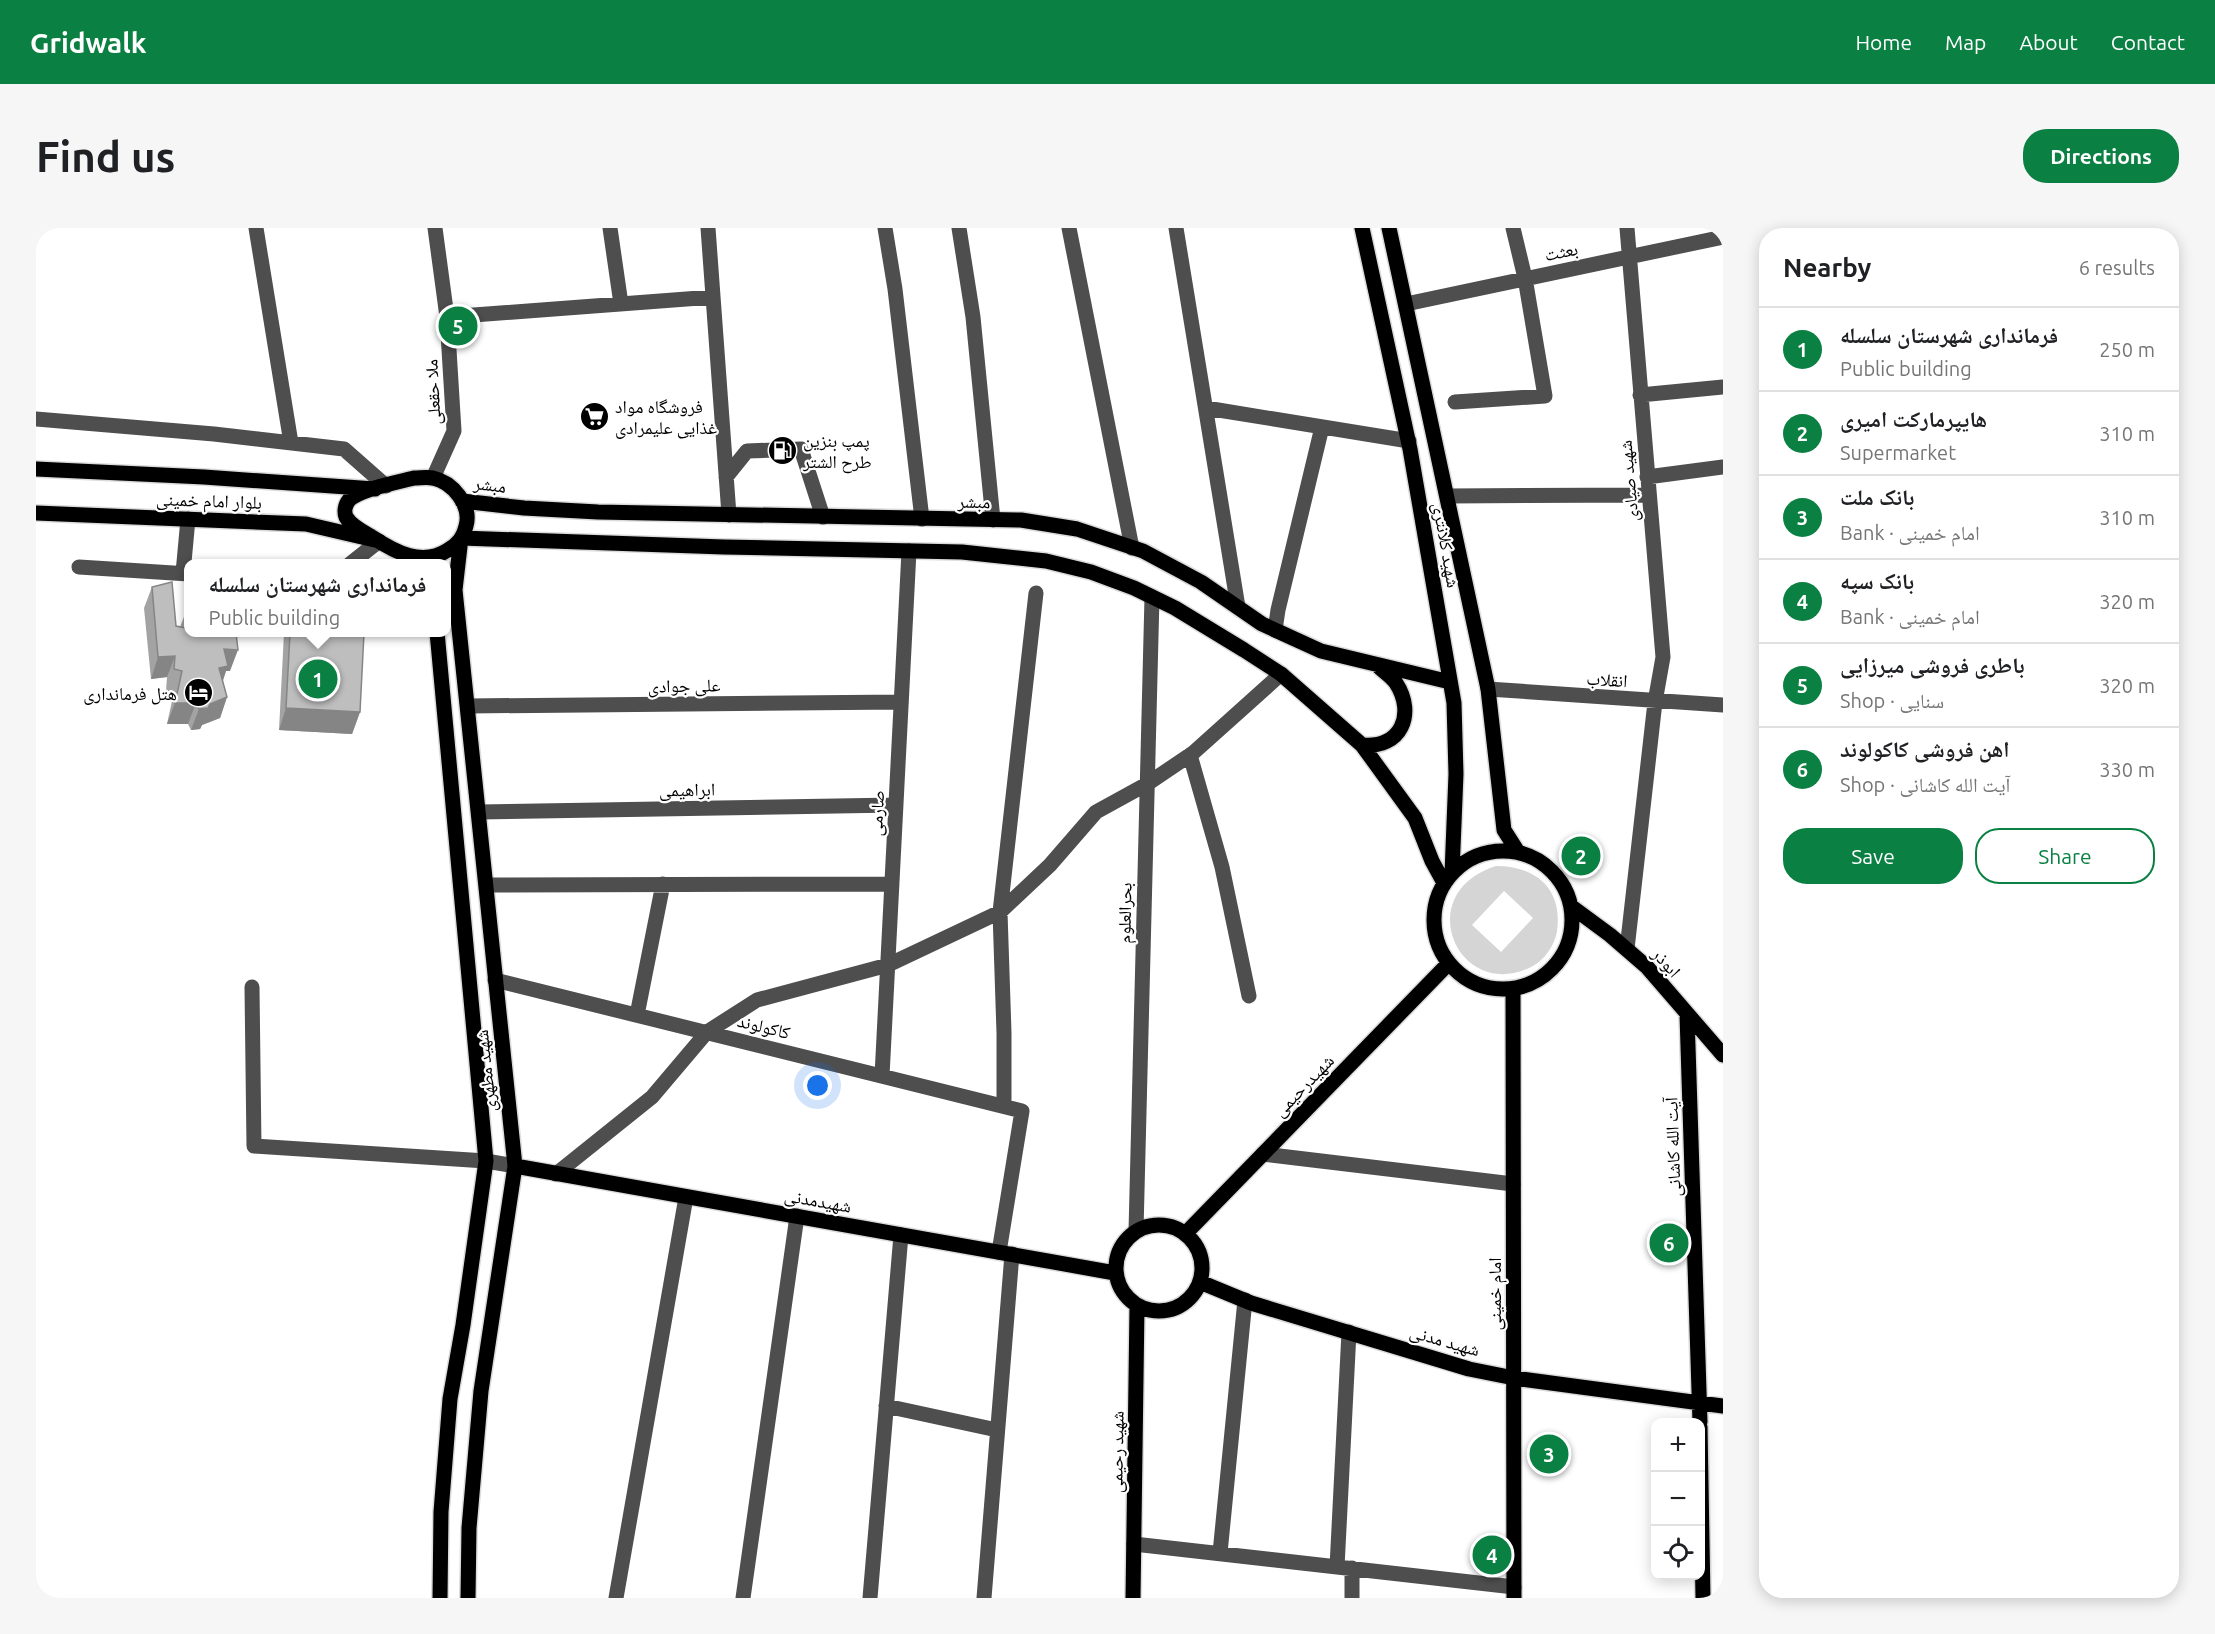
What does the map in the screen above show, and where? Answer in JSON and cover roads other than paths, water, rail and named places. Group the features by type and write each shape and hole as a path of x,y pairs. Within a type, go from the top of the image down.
{"main road":[{"name":"شهید کلانتری","path":"1362,228 1409,441 1454,703 1456,774 1448,878"},
{"name":"شهید کلانتری","path":"1389,228 1488,689 1504,830 1518,852"},
{"name":"بلوار امام خمینی","path":"36,469 380,488"},
{"path":"414,478 433,478 452,487 462,501 468,519 458,544 437,557 408,559 387,548 351,523 345,516 345,508 350,499 414,478"},
{"name":"مبشر","path":"462,501 577,511 1021,520 1077,529 1132,548 1201,582 1262,624 1321,651 1379,667 1450,682"},
{"name":"بلوار امام خمینی","path":"36,513 306,524 379,542"},
{"path":"461,538 724,548 962,552 1046,561 1091,572 1175,608 1281,674 1362,745 1415,818 1432,861 1448,878"},
{"name":"شهید مطهری","path":"461,538 455,590 515,1166 481,1391 469,1528 468,1598"},
{"name":"شهید مطهری","path":"437,637 486,1161 450,1399 441,1512 440,1598"},
{"path":"1362,745 1375,746 1388,742 1401,728 1405,715 1405,703 1396,682 1379,667"},
{"path":"1500,850 1518,852 1537,859 1553,872 1565,888 1572,907 1572,930 1566,951 1559,961 1552,970 1534,983 1513,989 1489,989 1467,980 1449,963 1438,945 1434,924 1436,903 1448,878 1465,861 1500,850"},
{"name":"ابوذر","path":"1572,907 1647,967 1723,1055"},
{"name":"شهیدرحیمی","path":"1185,1234 1449,963"},
{"name":"امام خمینی","path":"1513,989 1514,1592"},
{"name":"آیت الله کاشانی","path":"1687,1015 1700,1418"},
{"name":"شهیدمدنی","path":"515,1166 1115,1273"},
{"path":"1161,1225 1174,1227 1185,1234 1195,1243 1202,1268 1200,1281 1190,1298 1175,1309 1162,1312 1149,1311 1137,1306 1122,1292 1115,1273 1116,1260 1127,1238 1148,1226 1161,1225"},
{"name":"شهید مدنی","path":"1200,1281 1245,1300 1469,1369 1514,1378 1723,1406"},
{"name":"شهید رحیمی","path":"1133,1598 1137,1306"},
{"name":"آیت الله کاشانی","path":"1701,1472 1703,1598"}],"street":[{"path":"255,228 291,442"},
{"name":"ملا حقعلی","path":"433,478 454,431 447,317 435,228"},
{"path":"610,228 621,304"},
{"path":"708,228 729,514"},
{"path":"885,228 898,312 922,519"},
{"path":"959,228 973,317 993,520"},
{"path":"1069,228 1132,548"},
{"path":"1176,228 1238,607"},
{"path":"1455,402 1545,396 1526,278 1513,228"},
{"name":"شهید صیادی","path":"1627,228 1663,657 1655,702 1627,949"},
{"name":"بعثت","path":"1406,304 1723,237"},
{"path":"447,317 713,297"},
{"path":"1640,395 1723,387"},
{"path":"1206,408 1409,441"},
{"path":"36,419 344,448 380,488"},
{"path":"1275,630 1322,427"},
{"path":"726,477 747,452 801,449 823,517"},
{"path":"1647,477 1723,466"},
{"path":"1448,496 1649,495"},
{"path":"187,559 188,519"},
{"path":"357,559 379,542"},
{"name":"صارمی","path":"882,1076 909,551"},
{"path":"79,567 184,574"},
{"path":"1004,1106 1000,912 1036,593"},
{"name":"بحرالعلوم","path":"1136,1231 1152,597"},
{"path":"556,1174 652,1097 707,1032 757,1000 888,965 1000,912 1050,865 1096,812 1147,784 1190,755 1281,674"},
{"name":"انقلاب","path":"1488,689 1723,705"},
{"name":"علی جوادی","path":"468,706 901,702"},
{"path":"1190,755 1222,867 1249,996"},
{"name":"ابراهیمی","path":"479,812 896,805"},
{"path":"637,1015 663,884"},
{"path":"487,885 892,884"},
{"name":"کاکولوند","path":"495,980 1022,1111 1005,1253"},
{"path":"252,987 254,1146 486,1161 515,1166"},
{"path":"1263,1154 1513,1184"},
{"path":"616,1598 686,1197"},
{"path":"743,1598 797,1216"},
{"path":"870,1598 901,1235"},
{"path":"984,1598 997,1430 1005,1253"},
{"path":"1220,1553 1245,1300"},
{"path":"1349,1332 1345,1567 1352,1598"},
{"path":"886,1406 997,1430"},
{"path":"1134,1544 1345,1567 1514,1592"}],"place":[{"name":"باطری فروشی میرزایی","path":"458,326"},
{"name":"فروشگاه مواد غذایی علیمرادی","path":"594,416"},
{"name":"پمپ بنزین طرح الشتر","path":"782,450"},
{"name":"فرمانداری شهرستان سلسله","path":"318,679"},
{"name":"هتل فرمانداری","path":"198,693"},
{"name":"هایپرمارکت امیری","path":"1581,856"},
{"name":"اهن فروشی کاکولوند","path":"1669,1243"},
{"name":"بانک ملت","path":"1549,1454"},
{"name":"بانک سپه","path":"1492,1555"}]}
